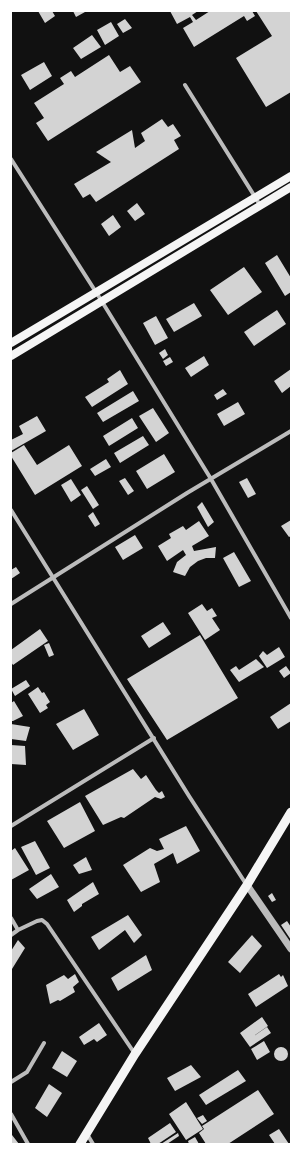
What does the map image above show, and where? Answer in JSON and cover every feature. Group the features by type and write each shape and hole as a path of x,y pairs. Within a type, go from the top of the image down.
{"highway":[{"path":"80,1144 135,1054 247,885 291,812"}],"main road":[{"path":"11,356 21,351 176,244 291,176"},
{"path":"21,351 12,342 182,253 291,187"},
{"path":"176,244 182,253"}],"street":[{"path":"184,85 260,205"},
{"path":"11,159 99,297 211,479 291,618"},
{"path":"11,604 211,479 291,431"},
{"path":"11,510 53,579 247,885 291,949"},
{"path":"11,826 154,738"},
{"path":"11,918 18,930"},
{"path":"11,935 37,921 42,920 47,924 135,1054"},
{"path":"11,1082 27,1072 44,1043"},
{"path":"11,1114 28,1144"},
{"path":"87,1134 93,1144"}],"building":[{"path":"38,11 52,11 55,16 45,23"},
{"path":"73,11 84,11 85,12 76,17"},
{"path":"170,11 198,11 192,15 196,20 210,11 252,11 255,16 247,21 244,16 194,47 183,28 193,22 190,17 177,24"},
{"path":"256,11 291,11 291,92 266,107 236,58 272,36"},
{"path":"125,19 132,28 123,33 117,24"},
{"path":"111,22 119,36 105,45 97,30"},
{"path":"92,35 101,47 81,59 73,48"},
{"path":"109,55 120,72 130,66 141,82 48,141 36,123 44,118 34,103 64,84 60,78 71,71 75,77"},
{"path":"44,62 52,76 30,90 21,75"},
{"path":"162,119 168,127 173,124 181,136 174,140 179,149 96,202 90,194 83,198 74,184 111,162 96,152 132,130 135,148 145,141 141,133"},
{"path":"137,203 145,214 135,221 127,211"},
{"path":"113,215 121,227 109,236 101,224"},
{"path":"277,255 291,278 291,292 285,296 265,263"},
{"path":"244,267 262,292 228,315 210,290"},
{"path":"194,303 202,316 174,332 166,319"},
{"path":"277,310 286,324 254,346 244,332"},
{"path":"156,316 168,338 155,345 143,323"},
{"path":"165,349 168,355 163,359 159,353"},
{"path":"204,356 209,365 191,377 185,368"},
{"path":"170,357 173,362 166,366 163,361"},
{"path":"291,369 291,386 282,393 274,381"},
{"path":"120,370 128,384 92,407 85,397 109,382 107,379"},
{"path":"223,389 227,394 217,400 214,395"},
{"path":"133,391 139,401 103,422 97,413"},
{"path":"238,402 245,414 224,426 217,414"},
{"path":"153,408 169,433 156,442 139,416"},
{"path":"37,416 46,431 11,451 11,440 23,434 19,426"},
{"path":"132,418 138,428 109,446 103,436"},
{"path":"143,436 149,445 120,463 114,453"},
{"path":"24,445 37,465 69,445 82,466 35,495 11,456 11,453"},
{"path":"164,454 175,472 147,489 136,471"},
{"path":"106,459 111,467 95,476 90,469"},
{"path":"125,478 134,491 128,495 119,481"},
{"path":"247,478 256,494 248,498 239,482"},
{"path":"71,479 81,495 71,502 61,485"},
{"path":"87,486 99,505 93,509 81,490"},
{"path":"202,502 214,522 208,527 197,507"},
{"path":"93,512 100,524 95,527 88,516"},
{"path":"291,520 291,536 289,537 281,526"},
{"path":"199,521 209,536 192,546 194,551 216,547 215,558 206,558 198,561 190,567 185,576 173,572 177,562 186,555 183,550 167,561 158,546 171,538 169,534 183,526 186,530"},
{"path":"135,535 143,548 123,560 115,547"},
{"path":"234,552 251,581 239,587 223,558"},
{"path":"16,567 20,573 11,579 11,570"},
{"path":"202,604 207,611 212,608 217,616 212,618 220,630 205,640 188,613"},
{"path":"163,622 171,634 149,648 141,636"},
{"path":"40,629 48,641 13,665 11,662 11,650"},
{"path":"200,635 238,698 167,740 127,679"},
{"path":"49,643 54,655 49,657 44,645"},
{"path":"279,647 285,657 267,668 259,656 263,651 267,655"},
{"path":"256,659 264,667 239,682 230,670 236,666 239,670"},
{"path":"286,666 291,673 284,678 279,671"},
{"path":"26,680 30,686 15,696 11,689"},
{"path":"38,687 42,693 44,692 50,702 46,705 48,708 40,713 28,694"},
{"path":"14,701 23,716 11,721 11,703"},
{"path":"291,703 291,721 278,729 270,717"},
{"path":"84,709 99,735 73,750 56,724"},
{"path":"11,724 30,727 26,741 11,739"},
{"path":"11,745 25,746 26,765 11,764"},
{"path":"133,769 141,779 146,775 156,790 159,793 162,791 165,797 161,799 155,797 124,818 121,817 103,825 85,796"},
{"path":"80,802 95,831 64,848 47,821"},
{"path":"186,826 200,851 177,864 173,853 154,864 160,882 141,892 123,865 150,848 157,851 164,849 159,839"},
{"path":"35,841 50,868 36,875 21,847"},
{"path":"15,848 29,870 11,880 11,851"},
{"path":"86,857 92,870 79,874 73,865"},
{"path":"51,874 59,887 37,899 29,889"},
{"path":"93,882 99,894 82,904 82,906 74,912 67,900"},
{"path":"272,893 276,900 272,902 268,896"},
{"path":"128,915 142,935 134,943 125,930 99,950 91,937"},
{"path":"287,921 291,927 291,940 281,925"},
{"path":"252,935 262,946 240,973 228,962"},
{"path":"18,940 25,948 12,969 11,951"},
{"path":"146,955 152,970 118,991 111,978"},
{"path":"75,974 79,982 73,987 75,992 60,1001 58,1000 50,1004 46,985 64,975 68,979"},
{"path":"279,974 281,977 283,975 288,986 256,1007 248,994"},
{"path":"262,1017 268,1026 248,1040 267,1027 271,1033 250,1047 240,1033"},
{"path":"99,1023 107,1035 97,1042 94,1039 84,1045 79,1037"},
{"path":"264,1041 270,1052 257,1060 251,1049"},
{"path":"278,1047 284,1047 288,1051 288,1057 284,1061 278,1061 274,1057 274,1051"},
{"path":"62,1051 77,1061 67,1077 52,1068"},
{"path":"191,1065 201,1077 175,1091 167,1078"},
{"path":"238,1070 246,1081 206,1105 199,1095"},
{"path":"49,1084 62,1093 47,1117 35,1108"},
{"path":"258,1090 274,1114 228,1144 206,1144 199,1133 204,1129 202,1126"},
{"path":"186,1102 203,1129 186,1140 169,1114"},
{"path":"203,1115 207,1121 202,1124 197,1118"},
{"path":"170,1123 176,1132 158,1144 151,1144 148,1138"},
{"path":"279,1129 289,1144 275,1144 269,1135"},
{"path":"178,1133 179,1136 167,1144 161,1144"},
{"path":"12,1135 19,1144 11,1144"},
{"path":"195,1137 199,1144 189,1144 188,1141"}]}
